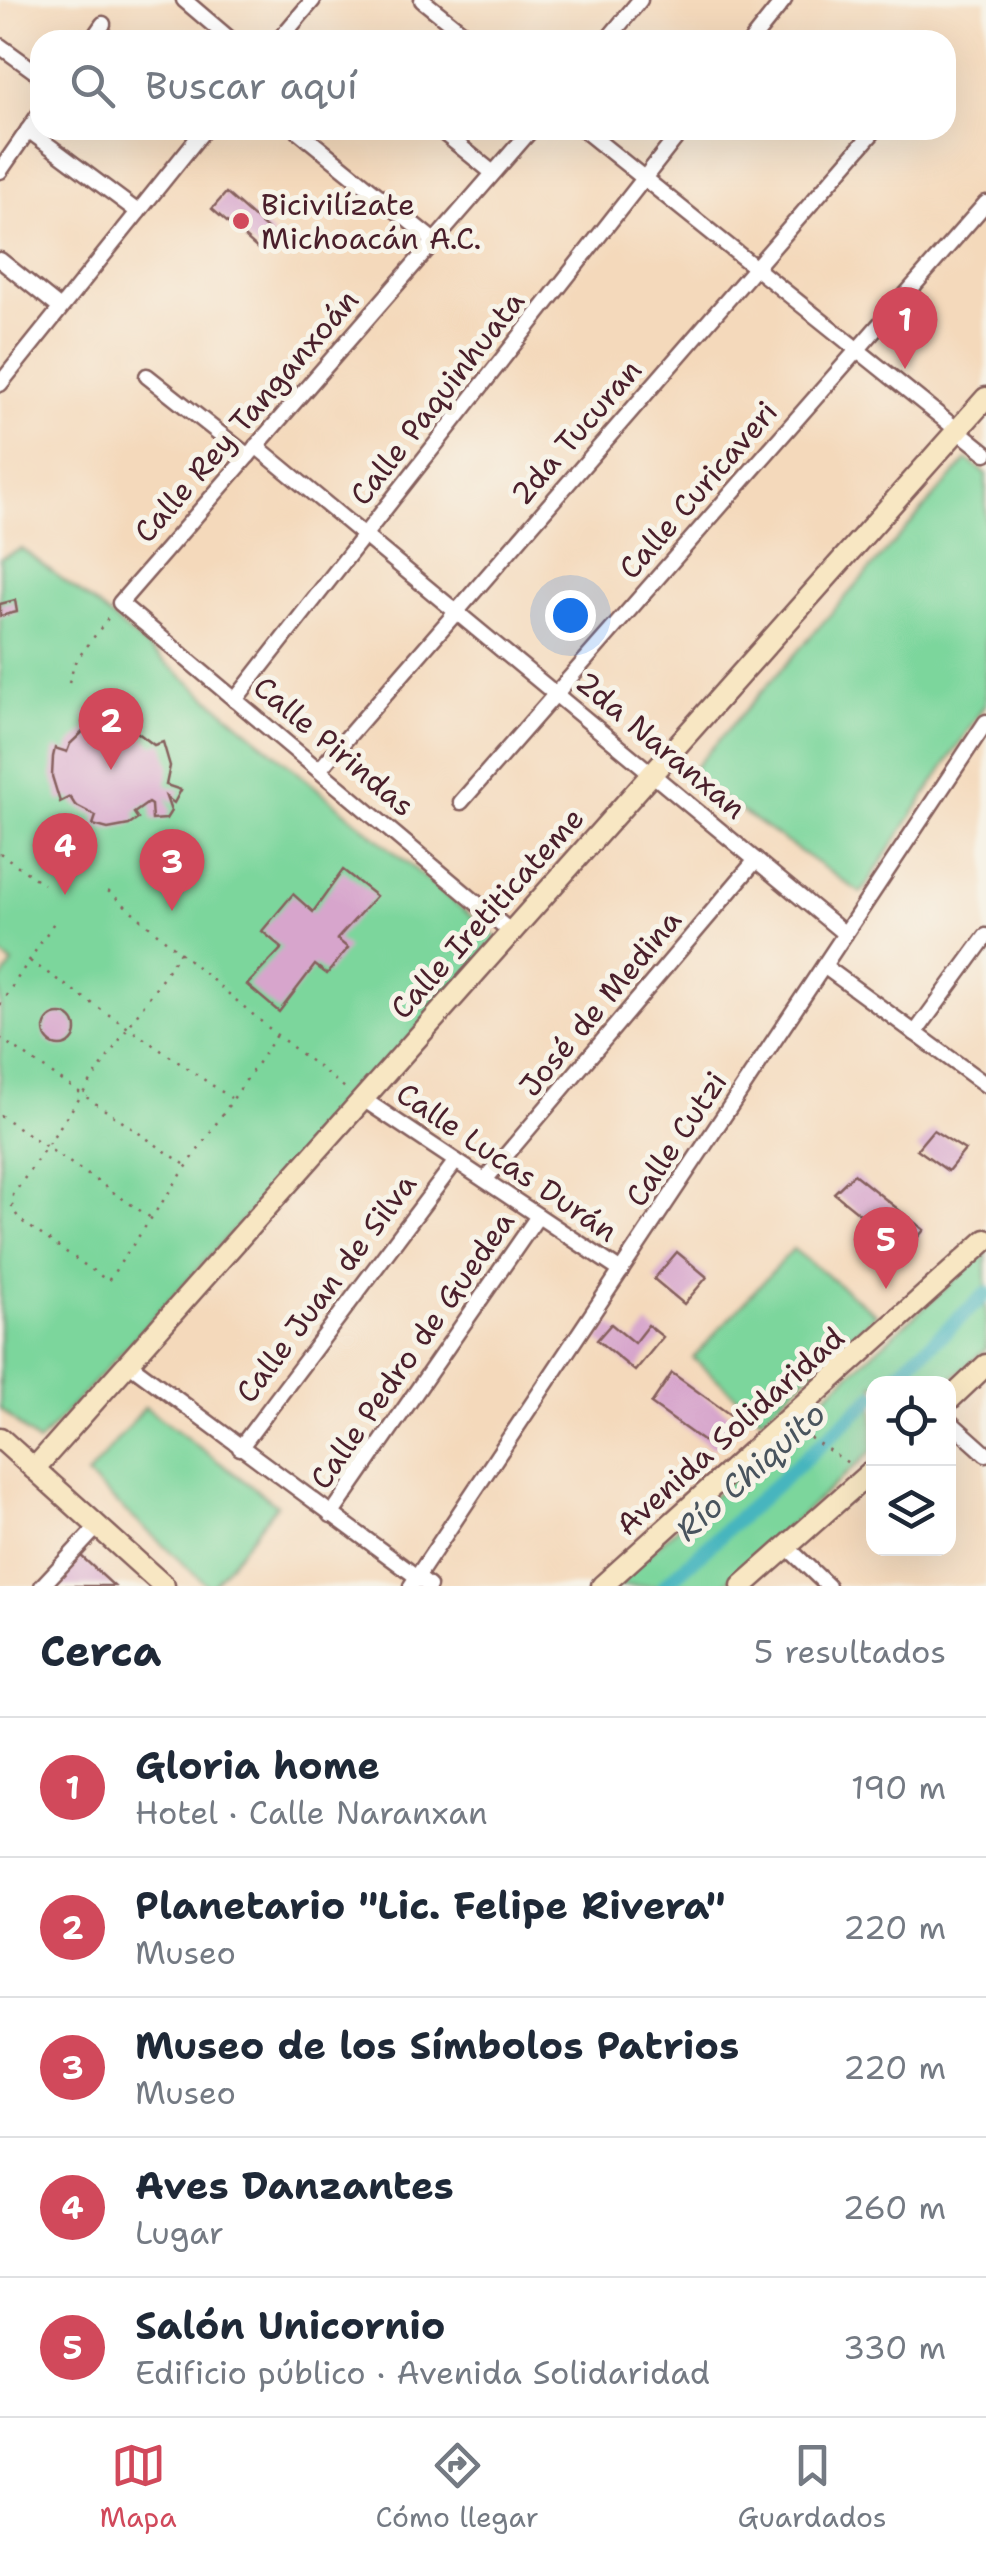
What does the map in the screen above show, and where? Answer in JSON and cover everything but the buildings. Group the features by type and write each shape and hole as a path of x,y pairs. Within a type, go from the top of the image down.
{"street":[{"path":"184,0 219,30"},
{"path":"287,30 313,0"},
{"path":"422,0 460,30"},
{"path":"615,30 640,0"},
{"path":"760,30 784,0"},
{"path":"100,30 104,24"},
{"path":"0,46 30,68"},
{"path":"1,169 30,127"},
{"path":"41,140 138,212"},
{"path":"0,384 196,140"},
{"path":"309,140 434,241"},
{"path":"452,140 493,173"},
{"name":"Calle Rey Tanganxoán","path":"120,603 523,140"},
{"path":"596,140 986,453"},
{"name":"Calle Paquinhuata","path":"235,700 674,140"},
{"name":"2da Tucuran","path":"320,770 866,140"},
{"name":"Calle Curicaveri","path":"461,802 986,203"},
{"path":"0,260 60,308"},
{"name":"2da Naranxan","path":"148,376 364,535 845,934"},
{"name":"Calle Iretiticateme","path":"34,1469 986,398"},
{"name":"Calle Pirindas","path":"120,603 511,932"},
{"name":"Calle Cutzi","path":"419,1583 986,722"},
{"name":"José de Medina","path":"485,1180 756,860"},
{"path":"916,1033 986,936"},
{"path":"824,966 986,1085"},
{"name":"Calle Lucas Durán","path":"363,1099 621,1271"},
{"name":"Calle Juan de Silva","path":"240,1448 456,1161"},
{"name":"Calle Pedro de Guedea","path":"331,1515 538,1216"},
{"name":"Avenida Solidaridad","path":"602,1586 986,1240"},
{"path":"128,1364 419,1583"},
{"path":"956,1394 986,1366"},
{"path":"956,1427 986,1454"},
{"path":"0,1438 164,1586"},
{"path":"742,1586 866,1476"},
{"path":"42,1586 98,1526"},
{"path":"787,1547 828,1586"}],"path":[{"path":"69,683 75,662 120,603"},
{"path":"0,853 43,884"},
{"path":"108,891 277,1035 363,1099"},
{"path":"0,1005 55,921"},
{"path":"180,952 13,1196 12,1208 20,1220 108,1281 277,1035"},
{"path":"30,961 232,1099"},
{"path":"0,1038 187,1166"},
{"path":"0,1115 151,1218"},
{"path":"809,1438 842,1459"}],"green space":[{"path":"967,460 986,474 986,703 861,893 688,775"},
{"path":"22,549 95,604 500,940 38,1443 0,1408 0,982 13,964 0,954 0,558"},
{"path":"793,1249 876,1314 761,1418 693,1358"},
{"path":"986,1252 986,1349 955,1376 866,1376 866,1456 722,1586 612,1586"},
{"path":"145,1407 277,1505 212,1586 87,1476"}],"waterway":[{"name":"Río Chiquito","path":"896,1376 986,1294"},
{"name":"Río Chiquito","path":"664,1586 866,1403"}],"place":[{"name":"Bicivilízate Michoacán A.C.","path":"241,221"},
{"name":"Gloria home","path":"905,369"},
{"name":"Planetario \"Lic. Felipe Rivera\"","path":"111,770"},
{"name":"Aves Danzantes","path":"65,895"},
{"name":"Museo de los Símbolos Patrios","path":"172,911"},
{"name":"Salón Unicornio","path":"886,1289"}]}
